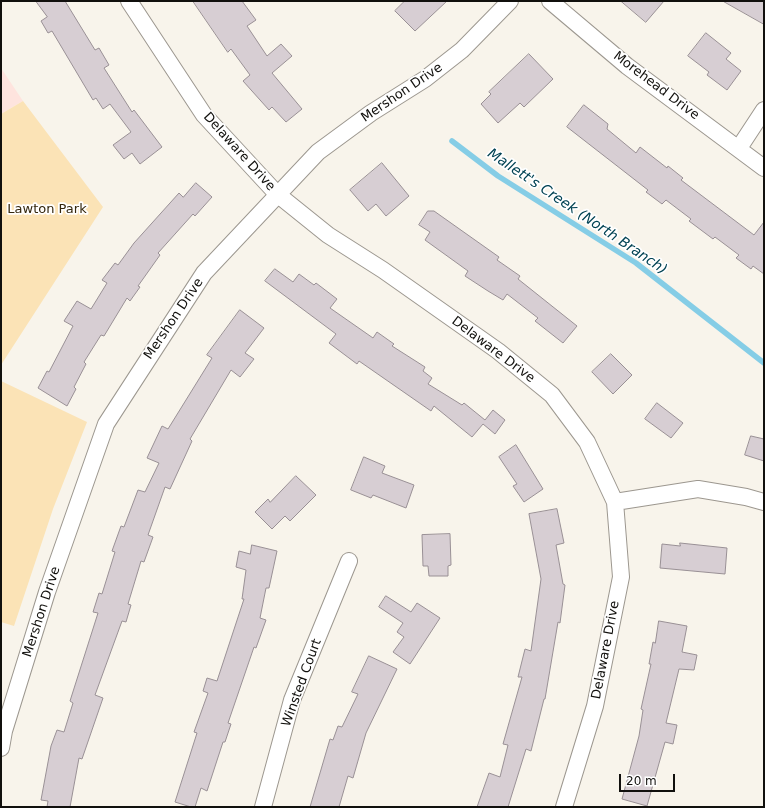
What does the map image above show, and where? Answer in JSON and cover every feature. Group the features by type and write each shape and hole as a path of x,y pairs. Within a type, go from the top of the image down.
{"street":[{"name":"Delaware Drive","path":"129,1 204,114 277,194 328,235 383,270 498,351 552,395 587,442 614,502 621,577 595,706 564,807"},
{"name":"Mershon Drive","path":"1,748 4,731 47,592 106,424 204,273 318,152 371,113 425,79 462,50 510,1"},
{"name":"Morehead Drive","path":"550,1 627,66 764,168"},
{"path":"739,148 764,110"},
{"path":"614,502 698,489 746,497 764,502"},
{"name":"Winsted Court","path":"263,807 292,700 349,561"}],"shaded area":[{"path":"1,68 23,101 1,114"}],"green space":[{"name":"Lawton Park","path":"23,101 103,207 1,365 1,114"},
{"path":"1,381 87,422 53,509 14,626 1,622"}],"building":[{"path":"36,1 65,1 95,50 99,48 109,65 104,68 132,112 134,110 162,147 140,164 132,153 124,159 113,145 131,132 110,104 103,109 96,98 93,100 52,31 48,33 41,21 47,17"},
{"path":"193,1 242,1 256,20 247,26 267,56 281,44 292,56 272,73 302,109 286,122 272,107 269,110 243,81 250,75 231,49 228,52"},
{"path":"405,1 447,1 415,31 395,11"},
{"path":"621,1 664,1 646,22"},
{"path":"723,1 764,1 764,24"},
{"path":"706,33 731,53 726,59 741,71 727,90 707,75 709,72 688,56"},
{"path":"529,54 553,79 524,107 520,103 498,123 481,104 491,94 489,92"},
{"path":"584,105 608,124 607,129 636,153 640,147 667,168 668,166 683,178 681,180 754,235 764,222 764,274 753,266 751,269 736,258 739,255 715,237 713,239 689,221 691,219 666,200 662,204 646,192 648,190 567,127"},
{"path":"382,163 409,196 386,216 376,204 368,211 350,190"},
{"path":"196,183 212,197 195,216 193,214 158,253 160,255 138,286 140,287 130,301 127,298 104,336 101,335 84,362 86,364 74,387 76,389 67,406 38,388 47,371 49,372 73,326 64,321 77,301 91,309 107,283 102,280 115,263 118,265 134,243 179,193 183,197"},
{"path":"428,211 434,211 499,257 497,260 520,276 518,279 577,326 563,343 535,321 538,318 507,294 503,300 465,276 468,271 425,240 430,232 419,225"},
{"path":"275,269 293,282 299,274 314,285 316,283 337,299 330,308 373,338 377,332 394,344 392,346 425,367 423,371 432,378 428,384 462,405 464,403 485,420 493,410 505,420 495,434 483,424 472,437 434,406 431,411 359,361 357,364 329,343 336,334 265,281"},
{"path":"240,310 264,328 245,353 254,359 240,377 231,370 190,439 192,441 170,489 165,487 148,535 153,537 144,562 141,561 128,604 131,605 126,622 122,621 95,695 103,698 82,759 79,758 70,807 47,807 48,801 41,800 51,746 57,730 64,732 73,703 70,701 98,613 93,612 99,593 102,594 115,552 112,551 121,526 124,527 138,490 145,492 159,463 147,458 162,426 168,429 212,358 207,355"},
{"path":"611,354 632,375 613,394 592,372"},
{"path":"657,403 683,423 671,438 645,419"},
{"path":"751,436 764,439 764,461 745,455"},
{"path":"516,445 543,489 524,502 513,486 517,484 499,457"},
{"path":"364,457 385,466 382,473 414,485 406,508 373,495 371,498 351,490"},
{"path":"296,476 316,495 290,521 285,516 272,529 255,512 268,499 270,502"},
{"path":"557,509 564,543 556,545 563,584 565,585 560,623 558,622 545,699 531,751 526,749 508,807 477,807 489,773 500,777 508,745 503,744 522,677 518,677 525,649 531,651 541,579 529,514"},
{"path":"450,534 451,565 448,566 448,576 429,576 428,566 423,566 422,535"},
{"path":"680,543 727,548 725,574 660,568 662,544 680,546"},
{"path":"252,545 277,551 269,588 266,588 260,618 266,620 256,648 254,647 228,723 231,724 225,742 223,742 207,791 201,788 195,807 191,807 175,802 197,733 194,732 208,693 203,691 207,678 217,681 244,599 242,599 246,570 236,567 239,551 250,554"},
{"path":"386,596 411,612 417,603 440,618 410,664 393,652 404,637 397,632 403,623 379,607"},
{"path":"659,621 687,626 682,652 697,655 694,670 679,669 666,723 677,725 673,744 665,742 647,806 622,799 639,736 643,710 641,709 651,664 649,664 653,642 655,643"},
{"path":"369,656 397,669 366,733 353,778 348,776 339,807 310,807 330,739 333,740 338,726 342,727 358,694 352,692"}],"waterway":[{"name":"Mallett's Creek (North Branch)","path":"452,141 498,176 636,263 764,363"}]}
